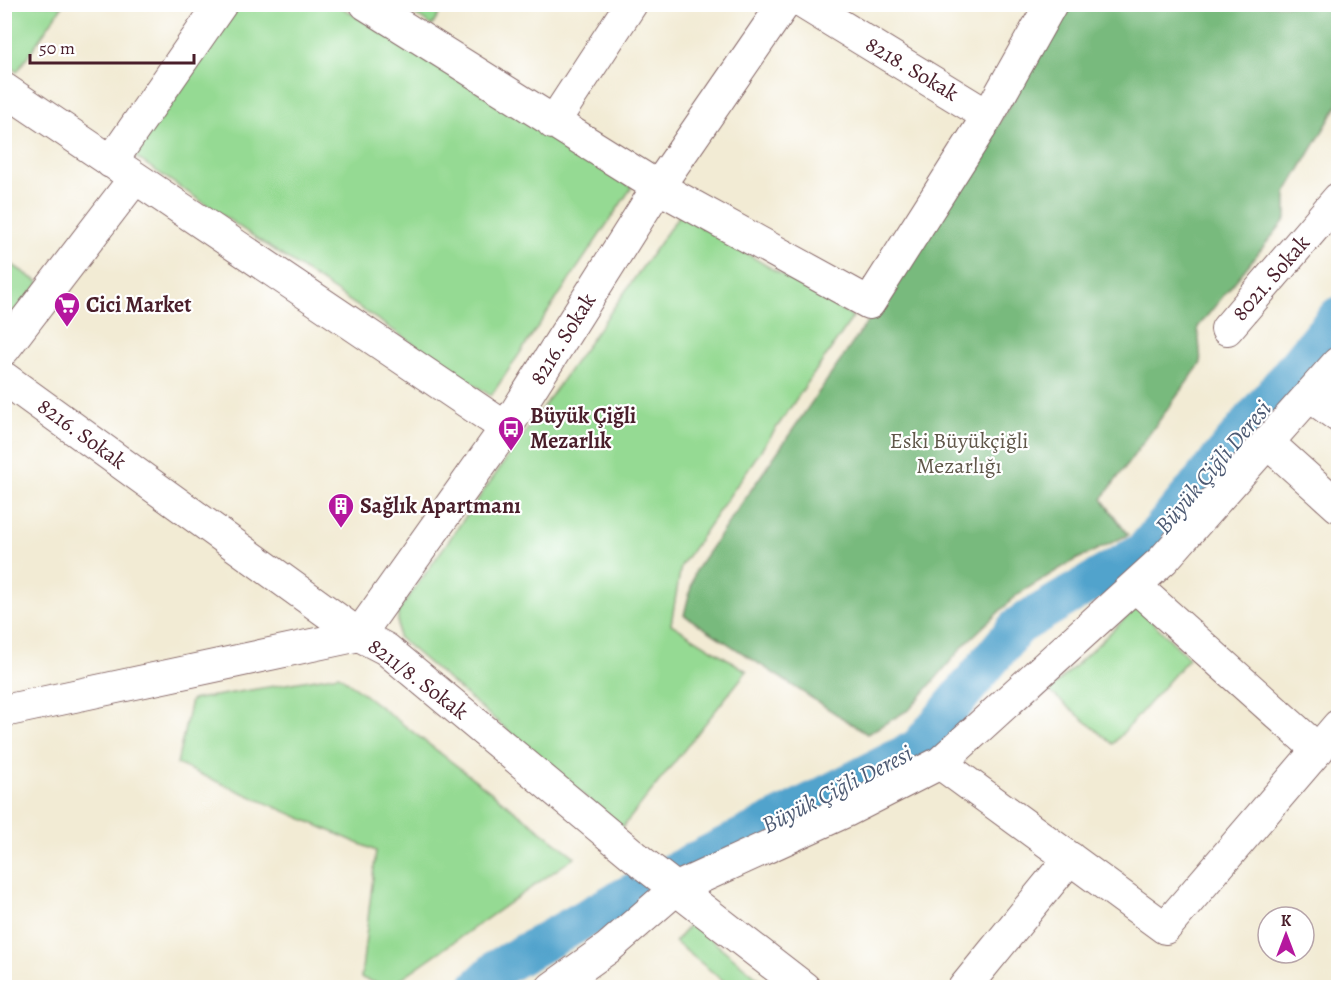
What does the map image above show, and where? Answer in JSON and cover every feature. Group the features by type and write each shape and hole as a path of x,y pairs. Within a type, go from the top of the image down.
{"street":[{"path":"4,349 123,170 221,4"},
{"path":"366,4 658,187 869,303 988,116 1051,4"},
{"path":"553,123 631,4"},
{"name":"8216. Sokak","path":"4,378 359,635 507,428 658,187 784,4"},
{"name":"8218. Sokak","path":"805,4 988,116"},
{"path":"4,89 507,428"},
{"name":"8021. Sokak","path":"1227,329 1338,199"},
{"path":"552,987 608,948 677,888 846,811 940,763 1163,560 1338,363"},
{"path":"1310,396 1338,416"},
{"path":"1268,442 1338,506"},
{"path":"1135,586 1318,750"},
{"name":"8211/8. Sokak","path":"4,711 359,635 386,649 644,864 804,987"},
{"path":"940,763 1165,928 1338,726"},
{"path":"964,987 1070,858"}],"green space":[{"path":"5,4 63,5 17,72 5,62"},
{"path":"445,4 432,26 401,5"},
{"path":"240,5 338,5 632,187 491,396 134,156"},
{"name":"Eski Büyükçiğli Mezarlığı","path":"1071,5 1338,5 1338,105 1286,193 1286,219 1198,327 1201,363 1102,499 1128,535 1071,562 1018,594 965,644 910,709 867,734 684,615 695,571 953,198"},
{"path":"680,214 853,317 681,566 671,624 747,671 622,828 398,637 398,612"},
{"path":"5,260 40,283 5,322"},
{"path":"1137,607 1189,658 1113,744 1049,691"},
{"path":"339,675 575,857 389,987 361,978 376,851 177,764 191,700"},
{"path":"691,923 769,987 731,987 675,942"}],"waterway":[{"name":"Büyük Çiğli Deresi","path":"477,988 498,968 615,902 918,748 1018,626 1144,551 1338,316"}],"place":[{"name":"Cici Market","path":"67,328"},
{"name":"Büyük Çiğli Mezarlık","path":"511,452"},
{"name":"Sağlık Apartmanı","path":"341,529"}]}
